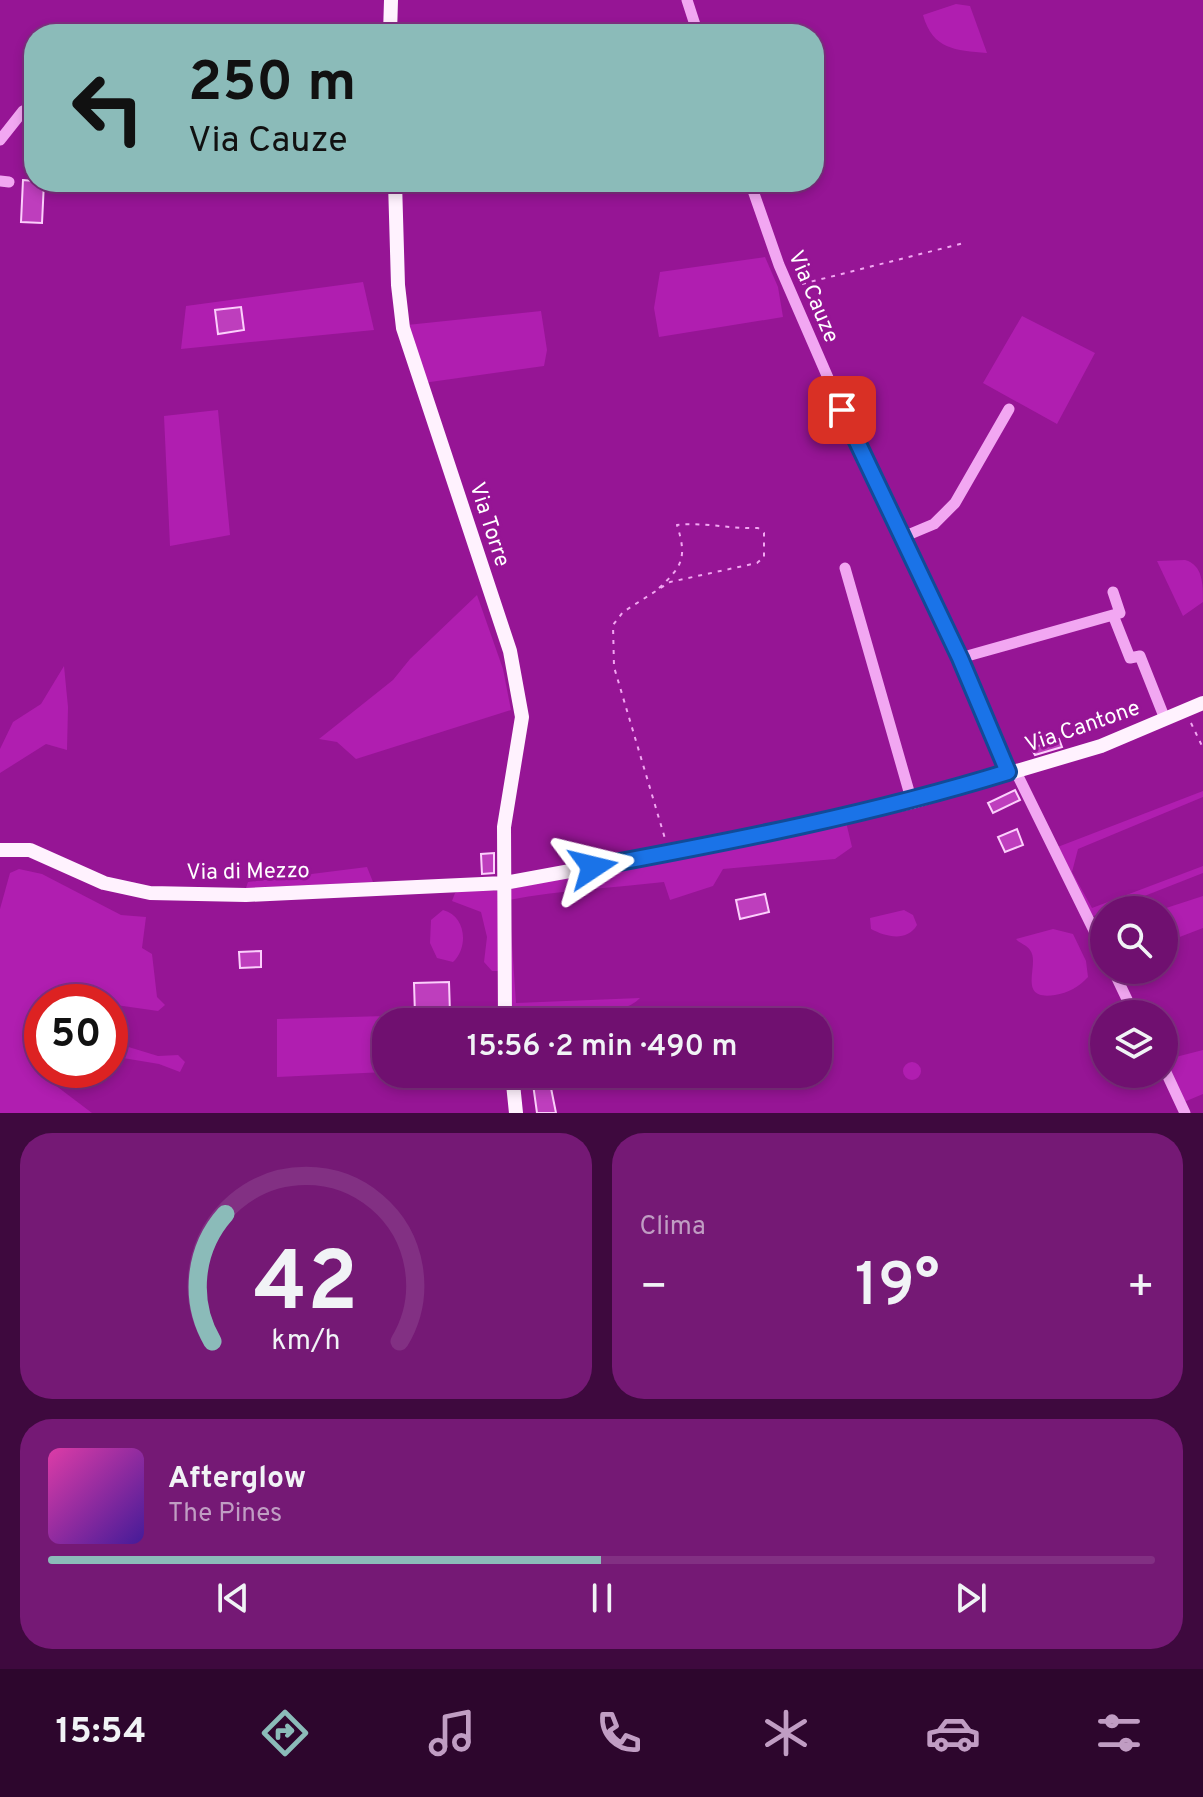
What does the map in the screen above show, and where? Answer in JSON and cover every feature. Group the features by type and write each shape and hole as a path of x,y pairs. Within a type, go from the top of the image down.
{"main road":[{"path":"390,24 391,0"},
{"name":"Via Torre","path":"395,192 398,285 403,328 510,651 522,717 504,827 505,1008"},
{"name":"Via Cantone","path":"504,883 670,853 912,802 1101,746 1203,703"},
{"name":"Via di Mezzo","path":"0,850 30,850 104,883 150,893 246,895 504,883"},
{"path":"513,1088 516,1113"}],"street":[{"path":"687,0 695,24"},
{"path":"0,140 24,111"},
{"name":"Via Cauze","path":"754,192 789,288 903,537 1012,771 1090,924"},
{"path":"903,537 934,524 955,503 1009,409"},
{"path":"845,568 912,802"},
{"path":"960,658 1120,613 1113,592"},
{"path":"1113,615 1130,658 1140,656 1165,719"},
{"path":"1173,1088 1185,1113"}],"path":[{"path":"789,288 964,243"},
{"path":"659,588 757,563 764,557 764,533 758,528 731,530 701,524 677,525 683,557 678,570 659,588 623,612 613,625 611,646 630,727 670,853"},
{"path":"1185,711 1203,748"}],"shaded area":[{"path":"956,4 970,6 987,53 947,46 939,42 927,27 923,15"},
{"path":"765,257 778,287 783,317 659,337 654,308 660,272"},
{"path":"363,282 374,330 181,349 186,306"},
{"path":"541,311 547,350 544,366 423,383 407,325"},
{"path":"1022,316 1095,353 1057,424 983,383"},
{"path":"218,410 230,535 170,546 164,416"},
{"path":"1185,560 1199,571 1203,602 1183,616 1157,561"},
{"path":"477,595 503,669 511,710 356,759 337,742 319,739 393,680 410,659"},
{"path":"64,666 68,707 67,750 46,744 0,773 0,749 13,722 41,704"},
{"path":"1203,791 1203,797 1078,849 1072,872 1090,904 1090,915 1055,848"},
{"path":"846,822 852,847 835,859 723,869 713,886 670,900 664,882 509,900 516,1003 640,998 623,1008 510,1008 508,900 511,889"},
{"path":"1203,866 1203,873 1144,896 1124,896"},
{"path":"367,867 373,882 246,888 248,882"},
{"path":"19,869 42,874 121,915 146,917 142,948 152,954 157,997 165,1005 158,1011 128,1007 128,984 24,984 24,1088 59,1088 92,1113 0,1113 0,909 10,873"},
{"path":"503,891 500,971 492,971 484,962 487,937 481,912 452,901 455,893"},
{"path":"1203,896 1203,928 1178,938 1178,904"},
{"path":"443,910 457,919 463,933 461,948 453,962 437,958 430,943 431,920"},
{"path":"904,910 913,915 917,925 908,934 890,936 871,929 870,918"},
{"path":"1053,929 1073,934 1086,961 1088,977 1069,991 1043,995 1032,987 1033,956 1027,946 1016,939"},
{"path":"372,1016 372,1073 277,1077 277,1019"},
{"path":"128,1047 158,1056 178,1055 185,1062 180,1072 159,1064 128,1059"},
{"path":"1203,1050 1203,1094 1184,1102 1177,1088 1178,1056"},
{"path":"908,1062 916,1062 921,1071 919,1078 908,1080 903,1075 903,1067"}],"building":[{"path":"23,180 24,192 44,192 42,223 21,222"},
{"path":"241,307 244,330 218,334 215,310"},
{"path":"1059,739 1062,747 1035,755 1031,748"},
{"path":"1015,790 1020,800 993,813 988,803"},
{"path":"1017,829 1023,845 1005,852 998,837"},
{"path":"494,853 494,873 482,874 481,854"},
{"path":"765,894 769,912 740,919 736,900"},
{"path":"261,951 261,967 240,968 239,952"},
{"path":"449,982 450,1008 415,1008 414,983"},
{"path":"534,1088 551,1088 556,1113 537,1113"}],"route":[{"path":"593,867 744,839 912,802 1008,772 960,658 842,410"}]}
